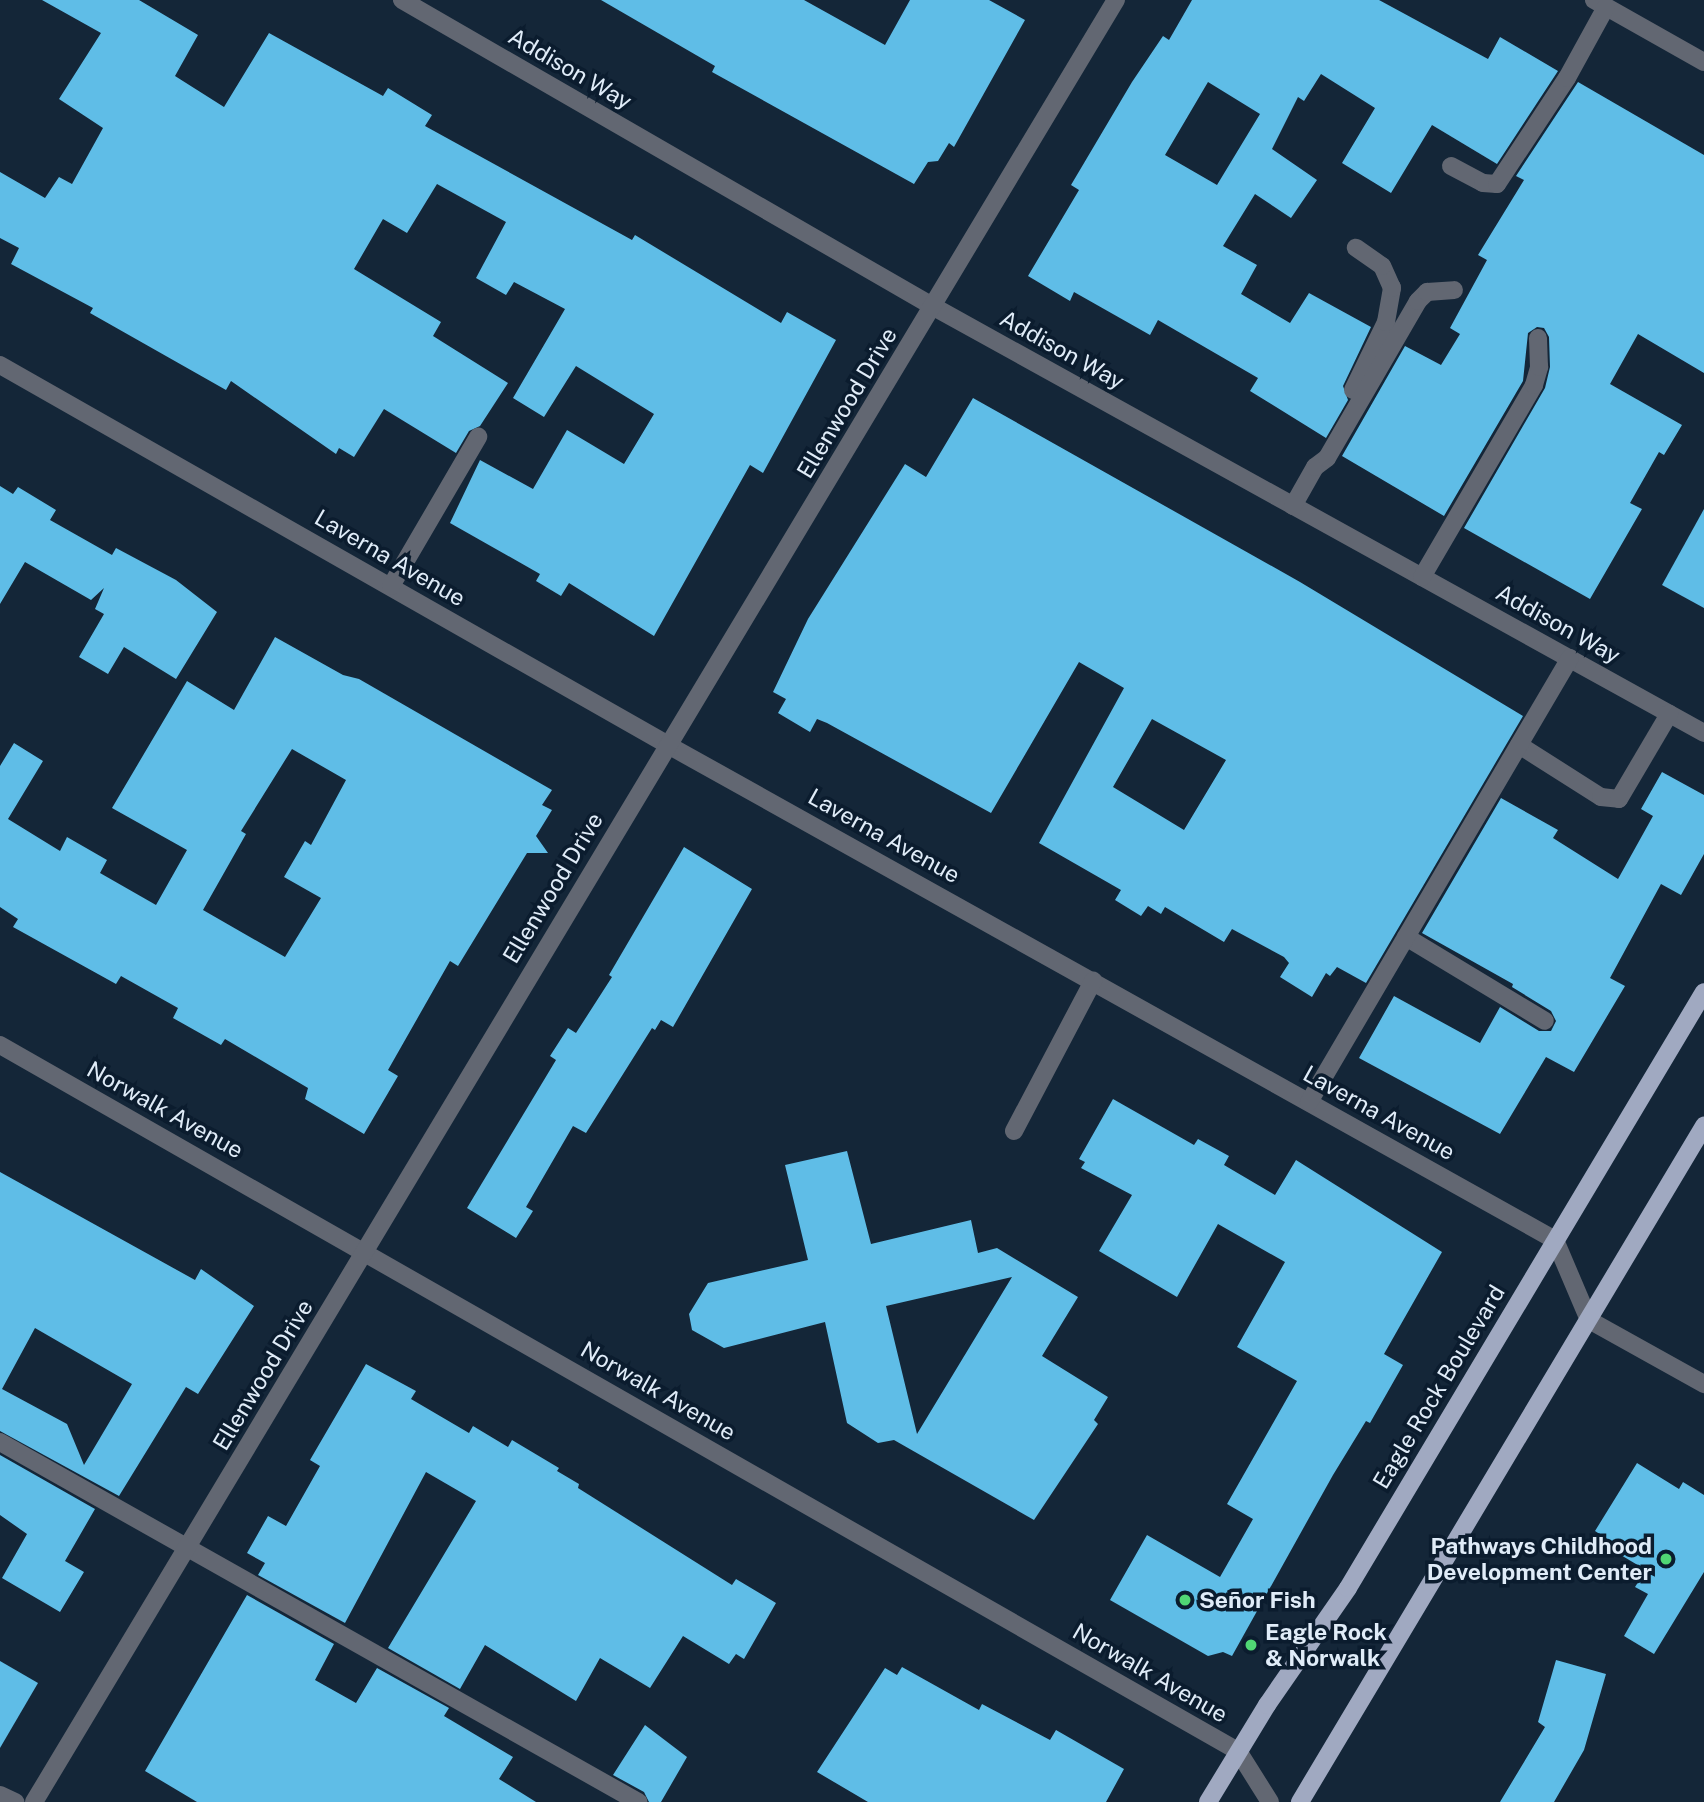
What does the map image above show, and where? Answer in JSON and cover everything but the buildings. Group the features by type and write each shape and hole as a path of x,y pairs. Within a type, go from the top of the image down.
{"main road":[{"name":"Eagle Rock Boulevard","path":"1208,1802 1238,1751 1348,1588 1704,992"},
{"path":"1300,1802 1704,1126"}],"street":[{"name":"Addison Way","path":"402,0 933,307 1704,733"},
{"name":"Ellenwood Drive","path":"34,1802 189,1548 1115,0"},
{"path":"1451,166 1483,183 1497,184 1567,78 1600,3 1704,62"},
{"path":"1315,467 1316,453 1386,322 1392,288 1382,266 1356,248"},
{"path":"1293,506 1315,467 1327,458 1418,301 1427,292 1454,290"},
{"path":"1422,576 1534,386 1539,367 1538,338"},
{"name":"Laverna Avenue","path":"0,365 668,745 1555,1240"},
{"path":"391,586 478,437"},
{"path":"1309,1102 1570,658"},
{"path":"1519,745 1601,797 1619,799 1669,714"},
{"path":"1406,937 1545,1021"},
{"path":"1014,1131 1093,981"},
{"name":"Norwalk Avenue","path":"0,1045 365,1250 1238,1751 1270,1802"},
{"path":"1555,1240 1589,1320 1704,1384"},
{"path":"0,1442 638,1802"},
{"path":"0,1795 15,1802"}],"place":[{"name":"Pathways Childhood Development Center","path":"1666,1559"},
{"name":"Señor Fish","path":"1185,1600"},
{"name":"Eagle Rock & Norwalk","path":"1251,1645"}]}
